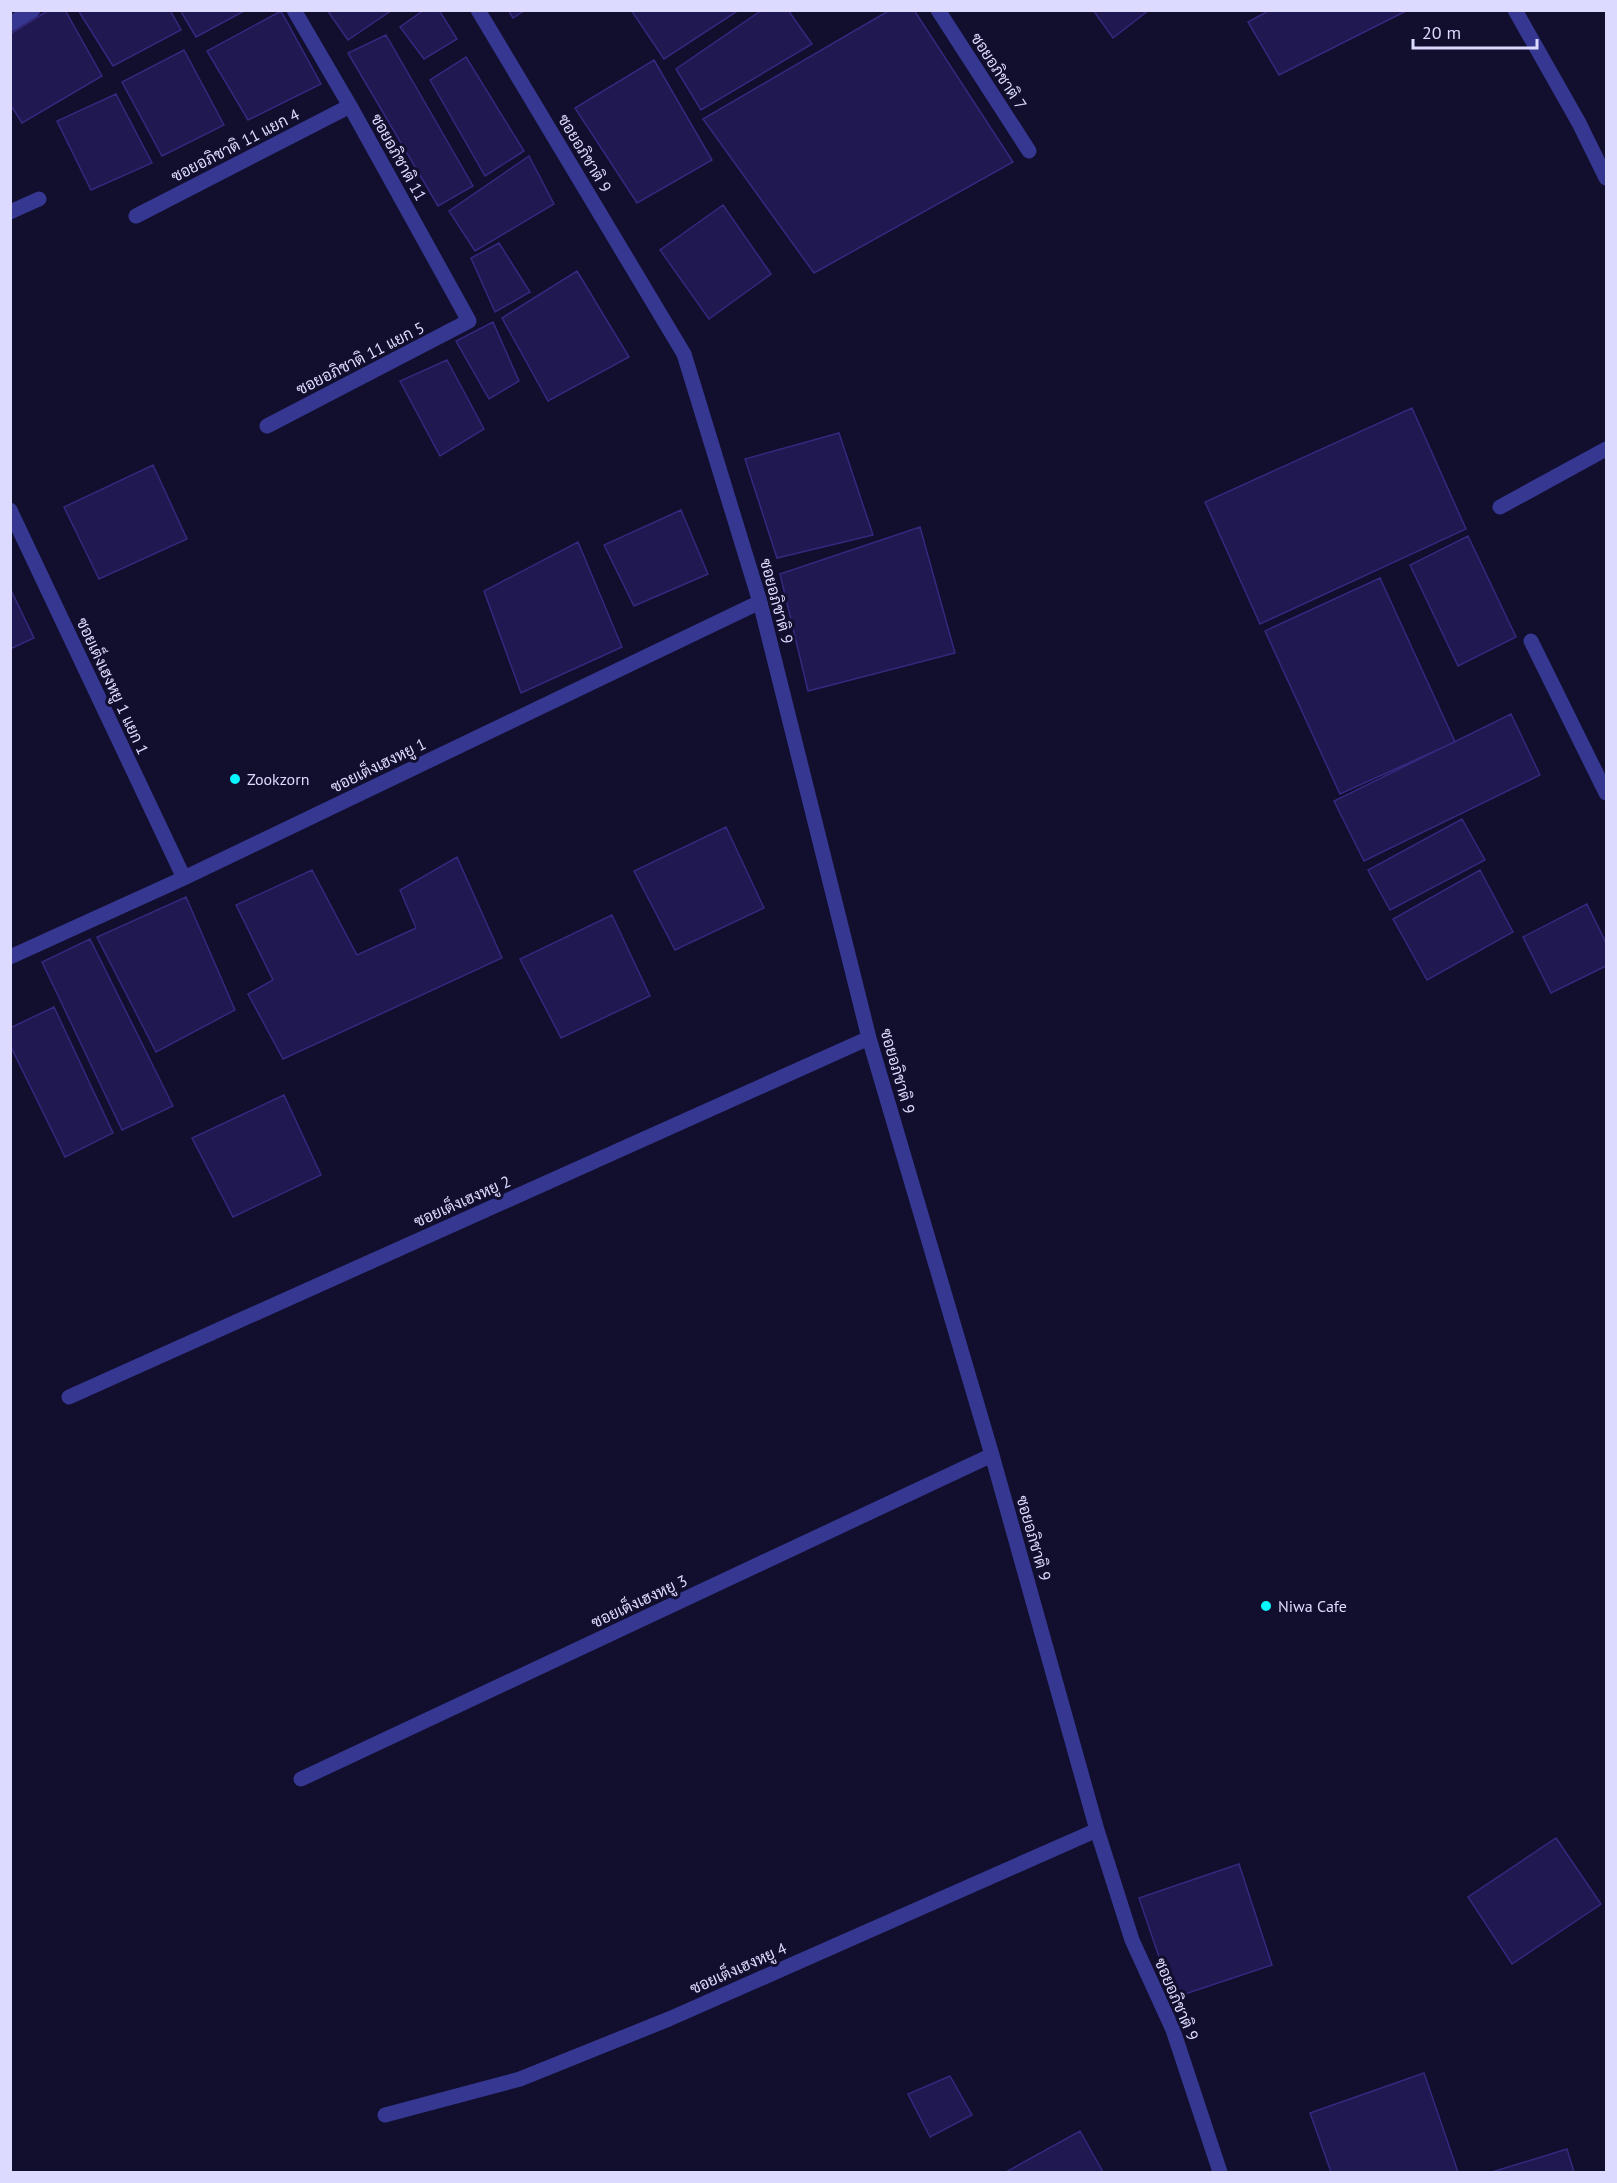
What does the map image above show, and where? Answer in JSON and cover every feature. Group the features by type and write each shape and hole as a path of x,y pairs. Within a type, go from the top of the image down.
{"street":[{"path":"10,24 33,10"},
{"name":"ซอยอภิชาติ 11","path":"294,10 469,321"},
{"name":"ซอยอภิชาติ 9","path":"478,10 684,354 760,602 869,1038 992,1455 1097,1830 1132,1940 1173,2030 1220,2172"},
{"name":"ซอยอภิชาติ 7","path":"938,10 1029,151"},
{"path":"1515,10 1579,123 1606,178"},
{"name":"ซอยอภิชาติ 11 แยก 4","path":"136,216 350,106"},
{"path":"10,212 39,199"},
{"name":"ซอยอภิชาติ 11 แยก 5","path":"267,426 469,321"},
{"path":"1500,507 1606,449"},
{"name":"ซอยเต็งเฮงหยู 1 แยก 1","path":"10,510 184,878"},
{"name":"ซอยเต็งเฮงหยู 1","path":"10,957 184,878 760,602"},
{"path":"1531,641 1606,793"},
{"name":"ซอยเต็งเฮงหยู 2","path":"69,1397 869,1038"},
{"name":"ซอยเต็งเฮงหยู 3","path":"301,1779 992,1455"},
{"name":"ซอยเต็งเฮงหยู 4","path":"385,2115 531,2075 669,2019 1097,1830"}],"building":[{"path":"49,10 65,10 102,76 22,123 10,104 10,34"},
{"path":"78,10 170,10 181,30 113,66"},
{"path":"180,10 246,10 196,37"},
{"path":"327,10 392,10 348,40"},
{"path":"424,10 439,10 457,39 424,59 400,27"},
{"path":"508,10 525,10 513,18"},
{"path":"631,10 739,10 664,59"},
{"path":"762,10 788,10 812,44 701,110 676,69"},
{"path":"890,10 914,10 1013,162 814,273 703,119"},
{"path":"1093,10 1149,10 1113,38"},
{"path":"1270,10 1408,10 1279,75 1248,22"},
{"path":"281,11 321,84 248,120 207,51"},
{"path":"386,35 473,186 438,206 348,53"},
{"path":"184,50 224,125 162,156 122,82"},
{"path":"466,57 524,151 485,176 430,80"},
{"path":"654,60 712,160 637,203 575,108"},
{"path":"116,94 152,163 91,190 57,121"},
{"path":"529,156 554,204 475,251 449,211"},
{"path":"723,205 771,274 709,319 660,250"},
{"path":"499,243 530,292 495,312 471,258"},
{"path":"577,271 629,357 548,401 502,318"},
{"path":"493,322 519,381 489,399 456,341"},
{"path":"447,360 484,429 440,456 400,381"},
{"path":"1412,408 1466,529 1260,624 1205,502"},
{"path":"839,433 873,535 777,558 745,459"},
{"path":"153,465 187,539 99,579 64,507"},
{"path":"681,510 708,574 634,606 604,545"},
{"path":"920,527 955,653 808,691 780,574"},
{"path":"1468,536 1516,637 1458,666 1410,565"},
{"path":"578,542 622,647 521,693 484,591"},
{"path":"1380,578 1455,742 1340,794 1265,631"},
{"path":"10,588 34,638 10,649"},
{"path":"1511,714 1540,775 1364,861 1334,801"},
{"path":"1462,819 1485,860 1390,910 1368,870"},
{"path":"726,827 764,908 675,950 634,871"},
{"path":"457,857 502,958 283,1059 248,994 273,980 236,905 312,870 357,955 416,928 400,890"},
{"path":"1480,870 1513,932 1427,980 1393,919"},
{"path":"186,897 235,1010 156,1052 97,937"},
{"path":"1587,904 1606,943 1606,966 1551,993 1523,937"},
{"path":"612,915 650,996 561,1038 520,959"},
{"path":"90,939 173,1106 122,1130 42,962"},
{"path":"54,1007 113,1133 65,1157 10,1045 10,1028"},
{"path":"284,1095 321,1175 233,1217 192,1138"},
{"path":"1556,1838 1601,1904 1512,1964 1468,1897"},
{"path":"1239,1864 1272,1965 1173,1998 1139,1898"},
{"path":"1424,2073 1458,2172 1331,2172 1310,2113"},
{"path":"950,2076 972,2115 930,2137 908,2094"},
{"path":"1080,2131 1103,2172 1006,2172"},
{"path":"1567,2149 1574,2172 1492,2172"}],"place":[{"name":"Zookzorn","path":"235,779"},
{"name":"Niwa Cafe","path":"1266,1606"}]}
